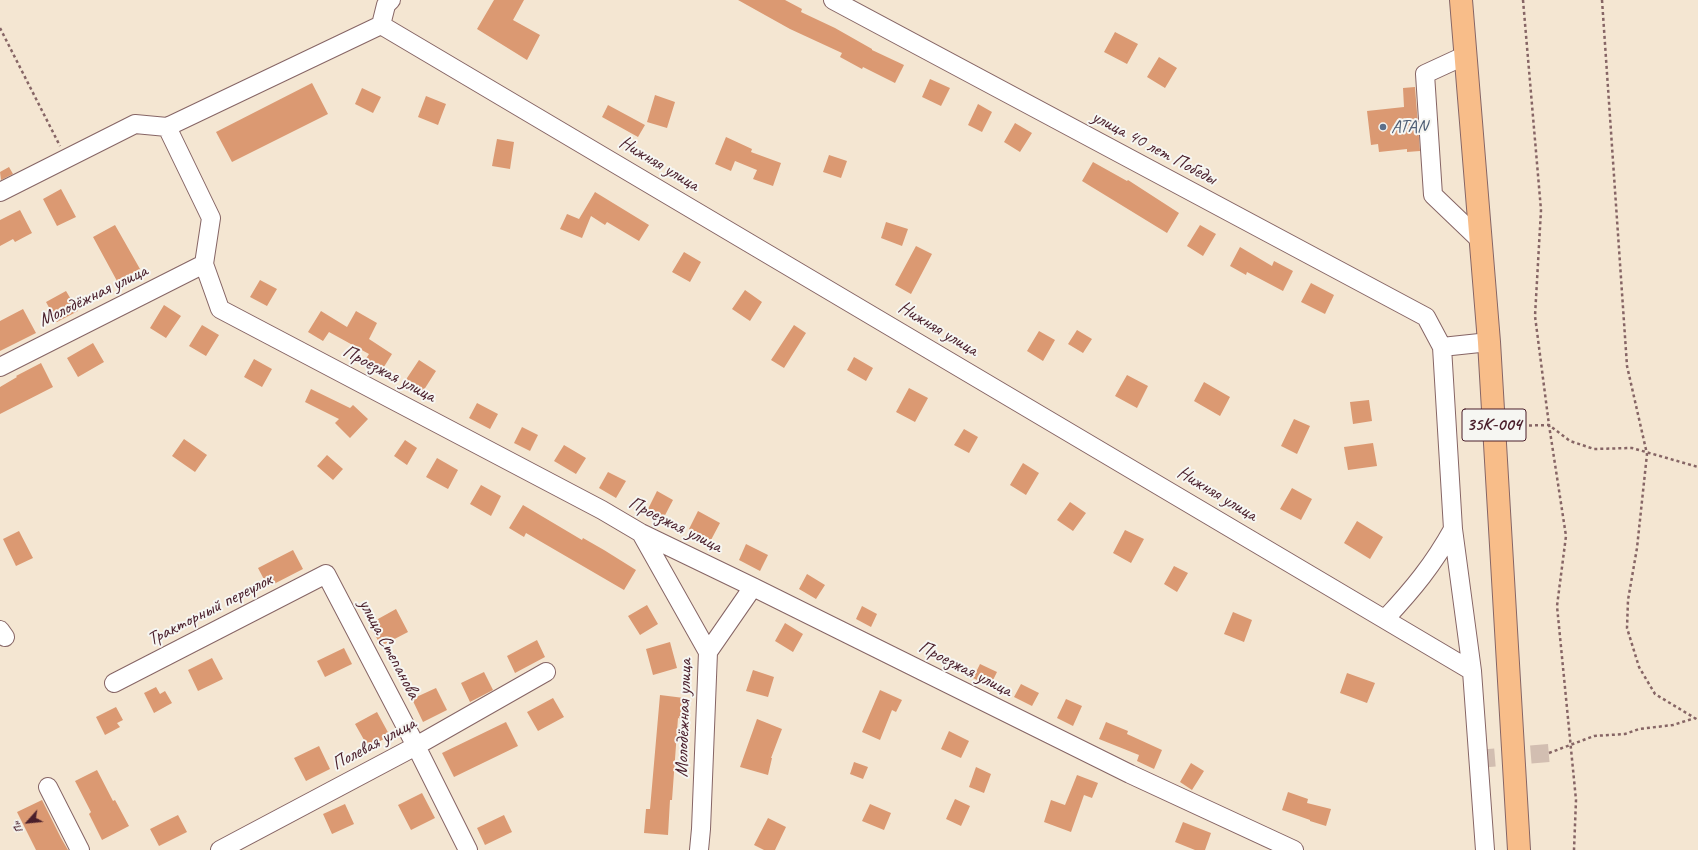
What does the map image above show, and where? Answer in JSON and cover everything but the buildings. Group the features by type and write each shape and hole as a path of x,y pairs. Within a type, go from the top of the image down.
{"main road":[{"name":"35К-004","path":"1461,0 1464,56 1489,342 1519,850"}],"street":[{"path":"0,192 135,124 167,127 382,25 386,5 391,0"},
{"name":"улица 40 лет Победы","path":"833,0 1426,317 1442,347"},
{"name":"Нижняя улица","path":"382,25 1386,618 1472,671"},
{"path":"1464,56 1425,74 1433,194 1481,241"},
{"name":"Проезжая улица","path":"167,127 211,218 204,264 220,309 602,510 641,533 1130,774 1294,850"},
{"name":"Молодёжная улица","path":"0,367 204,264"},
{"path":"1485,850 1472,671 1453,529 1442,347 1489,342"},
{"path":"1386,618 1420,581 1439,555 1453,529"},
{"name":"Молодёжная улица","path":"641,533 708,652 702,829 699,850"},
{"name":"Тракторный переулок","path":"114,683 326,574"},
{"name":"улица Степанова","path":"326,574 416,746 468,850"},
{"path":"708,652 753,587"},
{"name":"Полевая улица","path":"220,850 416,746 546,672"},
{"path":"48,787 80,850"}],"path":[{"path":"1523,0 1541,210 1535,316 1548,425 1566,536 1557,606 1576,800 1574,850"},
{"path":"1602,0 1627,366 1647,454 1637,548 1628,600 1627,628 1638,667 1656,694 1698,720"},
{"path":"0,28 66,159"},
{"path":"1494,426 1548,425 1570,441 1594,449 1632,448 1647,454 1698,467"},
{"path":"1548,753 1571,746 1594,736 1625,734 1640,729 1673,725 1695,718"}],"tunnel":[{"path":"1477,759 1549,753"}],"place":[{"name":"ATAN","path":"1383,127"}]}
